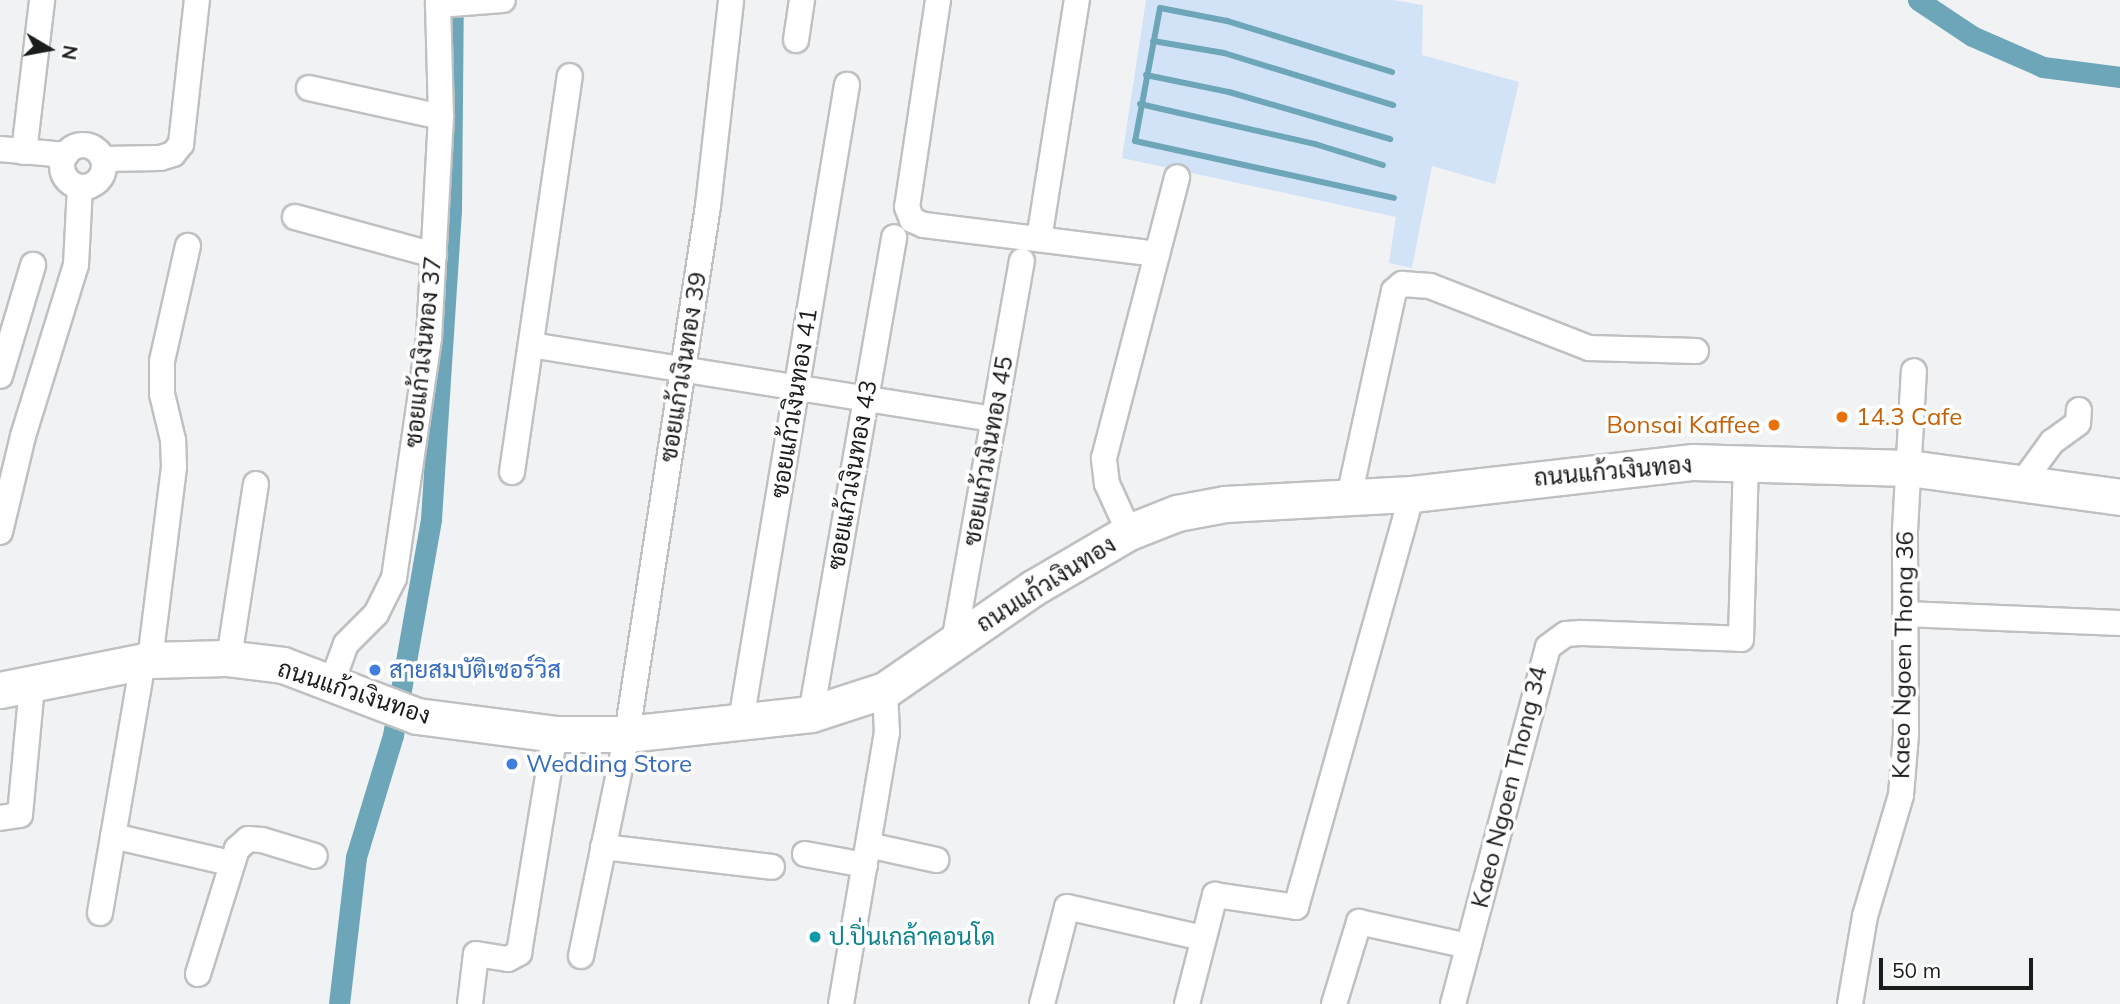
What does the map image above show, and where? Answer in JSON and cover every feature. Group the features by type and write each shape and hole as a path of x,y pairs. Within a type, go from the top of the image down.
{"street":[{"path":"42,0 12,150 66,155 83,145 95,149 103,159 100,179 80,187"},
{"path":"103,159 160,158 173,154 181,144 197,0"},
{"name":"ซอยแก้วเงินทอง 39","path":"581,956 627,734 724,83 731,0"},
{"path":"796,40 802,0"},
{"path":"938,0 907,207 912,220 924,225 1157,254"},
{"path":"1039,239 1077,0"},
{"path":"439,3 493,1"},
{"name":"ซอยแก้วเงินทอง 37","path":"332,682 346,644 376,614 394,578 429,338 441,117 439,3"},
{"path":"512,472 570,76"},
{"name":"ซอยแก้วเงินทอง 41","path":"741,721 847,85"},
{"path":"309,88 441,117"},
{"path":"66,155 64,174 80,187"},
{"path":"1129,532 1107,484 1104,458 1177,177"},
{"path":"0,532 23,436 76,265 80,187"},
{"path":"295,217 434,255"},
{"name":"ซอยแก้วเงินทอง 43","path":"811,714 894,237"},
{"path":"100,913 147,661 174,467 173,440 162,394 162,361 188,246"},
{"name":"ซอยแก้วเงินทอง 45","path":"954,642 1021,261"},
{"path":"0,376 33,265"},
{"path":"1349,497 1394,291 1402,284 1430,286 1589,348 1696,351"},
{"path":"531,345 994,419"},
{"name":"Kaeo Ngoen Thong 36","path":"1850,1004 1865,916 1901,795 1906,734 1905,614 1914,371"},
{"path":"2022,483 2052,442 2078,423 2080,410"},
{"name":"ถนนแก้วเงินทอง","path":"16,688 147,661 229,658 283,666 332,682 401,711 555,734 627,734 811,714 885,690 1033,588 1129,532 1177,513 1226,504 1412,494 1611,468 1693,462 1909,468 2120,497"},
{"name":"Kaeo Ngoen Thong 34","path":"1453,1004 1541,660 1553,640 1581,632 1741,639 1746,464"},
{"path":"229,658 256,484"},
{"path":"1187,1004 1214,895 1296,907 1412,494"},
{"path":"1905,614 2120,623"},
{"path":"0,818 20,816 16,688"},
{"path":"841,1004 888,723 885,690"},
{"path":"470,1004 476,954 508,959 519,953 555,734"},
{"path":"113,836 230,863"},
{"path":"198,974 230,863 248,839 315,856"},
{"path":"603,847 772,867"},
{"path":"805,854 936,860"},
{"path":"1042,1004 1067,907 1202,938"},
{"path":"1334,1004 1359,922 1468,946"}],"shaded area":[{"path":"1146,0 1393,0 1423,5 1422,55 1519,82 1495,184 1432,166 1412,268 1389,263 1396,217 1122,158"}],"waterway":[{"path":"339,1004 356,857 393,735 431,519 451,211 453,0"},
{"path":"1918,0 1972,36 2043,67 2120,77"},
{"path":"1392,72 1227,21 1160,8 1135,141 1394,198"},
{"path":"1153,41 1224,53 1393,105"},
{"path":"1146,75 1229,92 1390,139"},
{"path":"1140,104 1315,144 1383,165"}],"place":[{"name":"14.3 Cafe","path":"1842,417"},
{"name":"Bonsai Kaffee","path":"1774,425"},
{"name":"สายสมบัติเซอร์วิส","path":"375,670"},
{"name":"Wedding Store","path":"512,764"},
{"name":"ป.ปิ่นเกล้าคอนโด","path":"815,937"}]}
